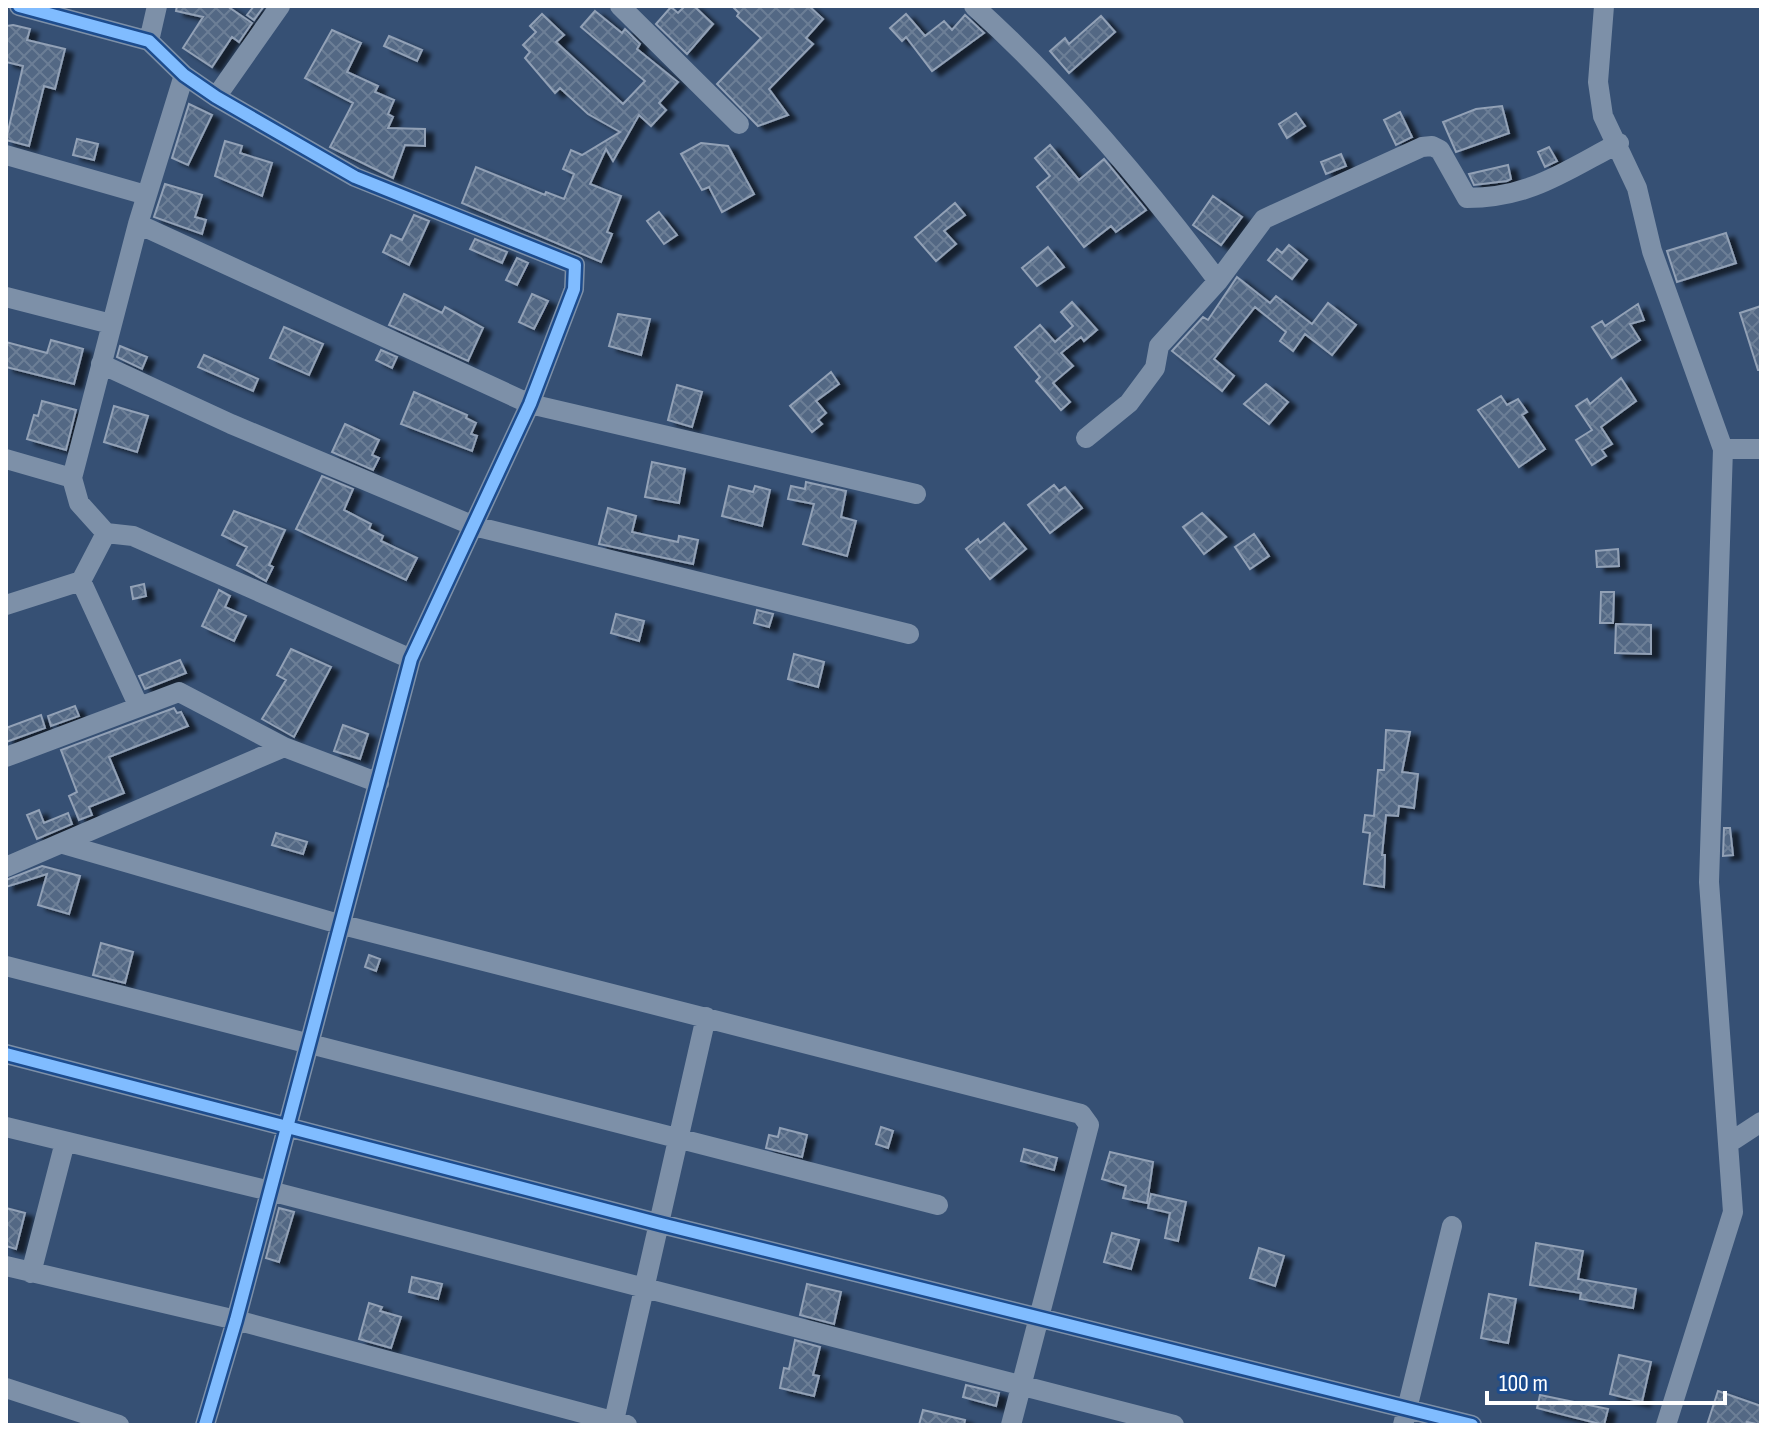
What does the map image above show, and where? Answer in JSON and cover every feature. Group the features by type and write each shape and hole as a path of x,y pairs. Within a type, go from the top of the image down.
{"street":[{"path":"19,6 149,41 184,75 216,97 355,177 523,241 575,265 574,289 530,404 474,526 439,592 411,659 236,1320 205,1425"},
{"path":"149,41 157,6"},
{"path":"216,97 280,6"},
{"path":"620,6 739,124"},
{"path":"974,6 1037,67 1169,216 1218,281"},
{"path":"1604,6 1599,101 1603,116 1619,143 1637,188 1652,251 1723,449 1709,882 1733,1212 1679,1372 1666,1425"},
{"path":"184,75 146,195 72,478 79,503 106,533 133,536 201,564 411,659"},
{"path":"1086,438 1129,403 1155,368 1159,346 1218,281 1264,219 1422,147 1432,146 1440,150 1467,198 1497,198 1526,192 1619,143"},
{"path":"6,155 146,195"},
{"path":"138,224 530,404 916,494"},
{"path":"6,297 111,324"},
{"path":"101,364 231,424 474,526 909,634"},
{"path":"1723,449 1761,449"},
{"path":"6,459 72,478"},
{"path":"10,601 81,581 106,533"},
{"path":"81,581 139,707"},
{"path":"6,757 179,692 284,747 379,783"},
{"path":"6,867 284,747"},
{"path":"63,844 339,924 706,1017 1087,1119 1089,1125 1011,1425"},
{"path":"6,966 309,1041 938,1205"},
{"path":"6,1266 236,1320 618,1424 706,1017"},
{"path":"6,1054 287,1129 1037,1318 1405,1418 1472,1425"},
{"path":"1729,1143 1761,1122"},
{"path":"6,1127 270,1191 1174,1425"},
{"path":"31,1273 65,1142"},
{"path":"1405,1418 1452,1226"},
{"path":"6,1388 119,1425"}],"building":[{"path":"177,6 227,6 252,23 239,42 232,37 212,67 183,48 203,17 176,11"},
{"path":"254,6 264,6 254,20 247,15"},
{"path":"685,6 694,6 713,24 687,54 656,24 671,7 678,13"},
{"path":"732,6 809,6 823,19 806,38 813,44 769,89 788,115 758,126 717,84 761,38 737,16 739,13"},
{"path":"595,11 622,33 625,29 640,44 637,49 678,82 659,103 666,110 651,126 639,115 613,161 606,149 590,184 621,196 607,232 612,234 601,262 462,203 476,167 545,195 546,192 564,199 574,174 563,169 571,150 582,155 620,132 588,114 560,88 555,93 525,58 530,52 523,45 536,32 530,26 542,14 564,35 556,42 623,104 645,81 581,27"},
{"path":"906,14 925,36 944,21 952,30 965,15 984,33 932,71 906,37 902,41 890,28"},
{"path":"1101,16 1115,32 1069,73 1050,51 1065,38 1069,44"},
{"path":"6,26 30,29 27,40 65,49 55,89 44,86 29,146 6,140 23,66 6,62"},
{"path":"332,30 361,43 347,72 378,86 375,92 394,100 388,114 393,117 388,128 425,129 425,146 405,145 393,178 330,147 353,103 305,78"},
{"path":"389,36 422,50 417,61 384,46"},
{"path":"189,104 212,115 188,165 172,158"},
{"path":"1502,106 1509,133 1456,152 1443,122 1476,109"},
{"path":"1400,112 1412,137 1396,145 1384,120"},
{"path":"1296,113 1305,126 1287,138 1279,124"},
{"path":"77,139 98,144 94,160 73,155"},
{"path":"225,141 242,146 240,153 272,163 262,196 215,176"},
{"path":"701,143 728,146 754,194 722,212 709,187 702,190 681,154"},
{"path":"1050,145 1079,180 1104,159 1146,210 1116,232 1111,226 1084,247 1037,187 1050,176 1035,158"},
{"path":"1549,147 1557,161 1545,167 1538,152"},
{"path":"1341,154 1346,166 1326,174 1321,162"},
{"path":"1508,165 1511,179 1507,181 1474,185 1469,174"},
{"path":"165,184 202,195 195,217 206,220 202,234 154,217"},
{"path":"1213,196 1242,217 1221,245 1193,225"},
{"path":"955,203 965,215 944,231 956,244 936,261 915,237"},
{"path":"659,212 677,235 664,244 647,221"},
{"path":"414,215 429,221 409,265 383,252 391,235 402,240"},
{"path":"1726,233 1736,263 1677,282 1667,251"},
{"path":"475,239 507,252 502,263 470,249"},
{"path":"1289,245 1307,260 1292,279 1268,260 1277,249 1282,253"},
{"path":"1048,247 1064,267 1037,286 1022,268"},
{"path":"517,258 528,263 517,285 506,280"},
{"path":"1237,277 1270,303 1276,296 1312,324 1328,303 1356,325 1332,355 1305,334 1293,351 1280,341 1286,332 1255,307 1214,359 1234,376 1222,391 1172,351 1203,317 1208,320"},
{"path":"404,294 442,313 445,307 483,328 468,361 389,325"},
{"path":"532,294 548,301 534,329 519,322"},
{"path":"1072,302 1097,330 1084,341 1081,337 1061,353 1073,366 1053,383 1070,402 1061,410 1036,381 1040,377 1015,347 1040,325 1055,342 1073,326 1061,312"},
{"path":"1638,304 1644,320 1630,324 1640,340 1612,358 1592,327 1602,321 1605,326"},
{"path":"1761,306 1761,370 1758,370 1740,313"},
{"path":"618,314 650,319 641,355 609,346"},
{"path":"284,327 323,344 309,375 270,358"},
{"path":"51,340 83,349 74,384 6,367 6,342 47,353"},
{"path":"120,346 147,357 142,369 117,357"},
{"path":"381,350 397,357 392,368 376,360"},
{"path":"204,355 258,379 253,391 198,367"},
{"path":"831,372 839,384 816,401 826,413 818,420 822,424 812,432 790,406"},
{"path":"1621,378 1636,401 1601,427 1612,444 1602,450 1606,456 1592,465 1576,440 1592,430 1576,406 1587,399 1590,404"},
{"path":"1266,384 1288,402 1269,424 1244,404"},
{"path":"677,385 702,392 692,427 668,420"},
{"path":"414,392 467,415 466,418 476,423 471,434 477,436 472,451 401,424"},
{"path":"1501,396 1507,405 1518,399 1527,412 1522,415 1545,449 1519,467 1478,410"},
{"path":"42,401 76,410 66,450 27,439"},
{"path":"114,406 148,416 137,452 104,442"},
{"path":"345,424 379,440 372,455 379,458 373,470 332,452"},
{"path":"652,462 685,469 679,503 645,497"},
{"path":"322,476 353,489 344,510 371,524 369,529 383,536 381,541 417,558 406,580 296,529"},
{"path":"806,482 846,491 841,517 856,521 847,556 803,544 814,504 788,499 791,486 805,489"},
{"path":"1054,485 1059,491 1065,487 1082,508 1050,533 1028,505"},
{"path":"729,486 753,492 755,486 770,490 762,526 722,516"},
{"path":"608,508 636,516 632,532 678,542 679,536 698,540 693,564 599,544"},
{"path":"234,511 285,530 269,565 273,567 266,581 237,565 247,547 222,535"},
{"path":"1202,513 1226,537 1204,554 1183,527"},
{"path":"1004,523 1026,549 990,579 966,549 978,539 980,543"},
{"path":"1254,534 1269,556 1250,569 1235,547"},
{"path":"1618,549 1619,566 1597,567 1596,551"},
{"path":"144,584 146,596 133,599 131,587"},
{"path":"219,590 230,596 225,607 246,616 234,641 202,626"},
{"path":"1601,592 1614,592 1613,623 1600,623"},
{"path":"757,610 773,614 769,627 754,623"},
{"path":"616,614 644,621 639,641 611,633"},
{"path":"1616,624 1651,625 1651,654 1615,653"},
{"path":"291,649 331,667 294,737 262,719 286,680 277,675"},
{"path":"794,654 824,662 818,687 788,679"},
{"path":"180,660 186,673 145,689 139,676"},
{"path":"75,706 79,716 51,726 48,716"},
{"path":"174,708 177,713 181,712 188,726 109,757 124,793 89,807 92,815 79,820 69,796 77,792 61,750"},
{"path":"41,715 45,728 6,742 6,728"},
{"path":"343,725 368,734 360,759 334,751"},
{"path":"1386,730 1410,732 1402,772 1418,774 1414,808 1399,806 1398,816 1386,815 1382,855 1385,855 1384,887 1364,884 1370,833 1363,832 1365,815 1374,816 1378,770 1384,770"},
{"path":"39,810 44,823 68,813 72,824 37,839 27,815"},
{"path":"1724,828 1730,828 1733,855 1723,856"},
{"path":"276,833 307,842 303,854 272,845"},
{"path":"42,866 80,876 69,914 38,905 47,874 6,887 6,880"},
{"path":"101,943 133,952 125,983 93,975"},
{"path":"369,955 380,959 376,971 365,967"},
{"path":"881,1127 893,1131 888,1148 876,1144"},
{"path":"780,1128 807,1135 802,1157 766,1148 769,1135 778,1137"},
{"path":"1024,1149 1057,1158 1054,1170 1021,1161"},
{"path":"1110,1152 1153,1162 1147,1203 1123,1198 1126,1186 1102,1179"},
{"path":"1151,1194 1186,1202 1178,1241 1165,1238 1170,1213 1148,1208"},
{"path":"6,1208 25,1213 16,1249 6,1246"},
{"path":"279,1208 294,1212 279,1262 266,1258"},
{"path":"1112,1233 1139,1240 1131,1269 1104,1262"},
{"path":"1536,1243 1583,1251 1578,1279 1636,1289 1633,1308 1580,1299 1581,1293 1530,1285"},
{"path":"1259,1248 1284,1256 1275,1286 1250,1278"},
{"path":"412,1277 442,1284 438,1299 409,1292"},
{"path":"807,1284 841,1292 834,1324 800,1315"},
{"path":"1489,1294 1516,1299 1508,1343 1481,1338"},
{"path":"369,1303 382,1307 380,1311 401,1317 391,1348 359,1339"},
{"path":"795,1340 820,1347 813,1375 819,1376 814,1396 780,1388 784,1368 789,1369"},
{"path":"1619,1355 1651,1362 1642,1402 1610,1394"},
{"path":"966,1385 999,1393 996,1406 963,1397"},
{"path":"1718,1391 1761,1406 1761,1425 1747,1422 1746,1425 1707,1425"},
{"path":"1540,1395 1608,1409 1604,1425 1537,1408"},
{"path":"923,1410 965,1420 964,1425 919,1425"}],"cycle path":[{"path":"19,6 149,41 184,75 216,97 355,177 575,265 574,289 530,404 411,659 236,1320 205,1425"},
{"path":"6,1054 661,1224 1472,1425"}]}
